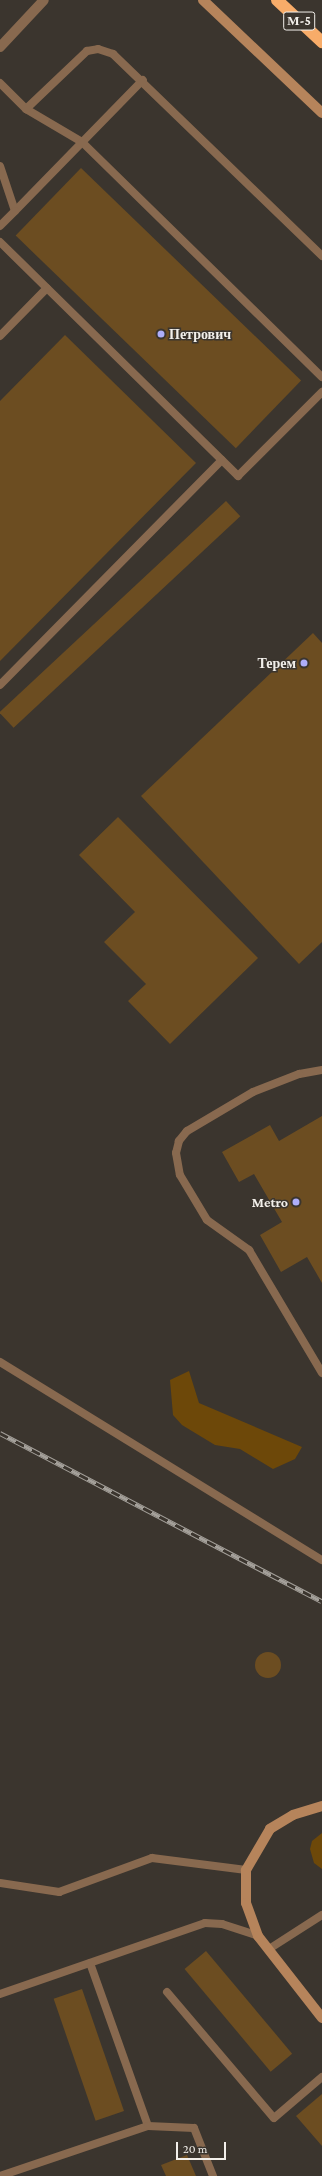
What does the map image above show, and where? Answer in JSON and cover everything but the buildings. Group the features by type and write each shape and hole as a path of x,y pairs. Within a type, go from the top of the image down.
{"highway":[{"name":"М-5","path":"277,0 322,42"}],"street":[{"path":"0,47 44,0"},
{"path":"203,0 322,113"},
{"path":"322,1806 293,1815 270,1829 246,1870 246,1903 258,1936 322,2018"}],"lane":[{"path":"26,109 87,51 98,49 113,54 142,80 322,256"},
{"path":"0,226 142,80"},
{"path":"0,83 26,109 82,142 322,377"},
{"path":"0,166 15,211"},
{"path":"0,242 238,476 322,392"},
{"path":"0,336 47,288"},
{"path":"0,685 222,460"},
{"path":"322,1070 299,1074 253,1092 187,1131 179,1141 176,1153 180,1175 207,1220 249,1250 322,1373"},
{"path":"0,1362 322,1560"},
{"path":"0,1882 59,1892 152,1858 246,1870"},
{"path":"269,1949 322,1915"},
{"path":"0,1994 205,1923 222,1924 258,1936"},
{"path":"90,1963 148,2126"},
{"path":"167,1992 274,2118 322,2077"},
{"path":"0,2176 148,2126 194,2128 213,2176"}],"shaded area":[{"path":"189,1371 199,1403 302,1447 295,1459 273,1469 240,1449 215,1445 182,1425 173,1415 170,1380"},
{"path":"322,1833 322,1869 314,1863 310,1849 312,1841"}],"railway":[{"path":"0,1433 322,1601"}],"place":[{"name":"Петрович","path":"161,334"},
{"name":"Терем","path":"304,663"},
{"name":"Metro","path":"296,1202"}]}
